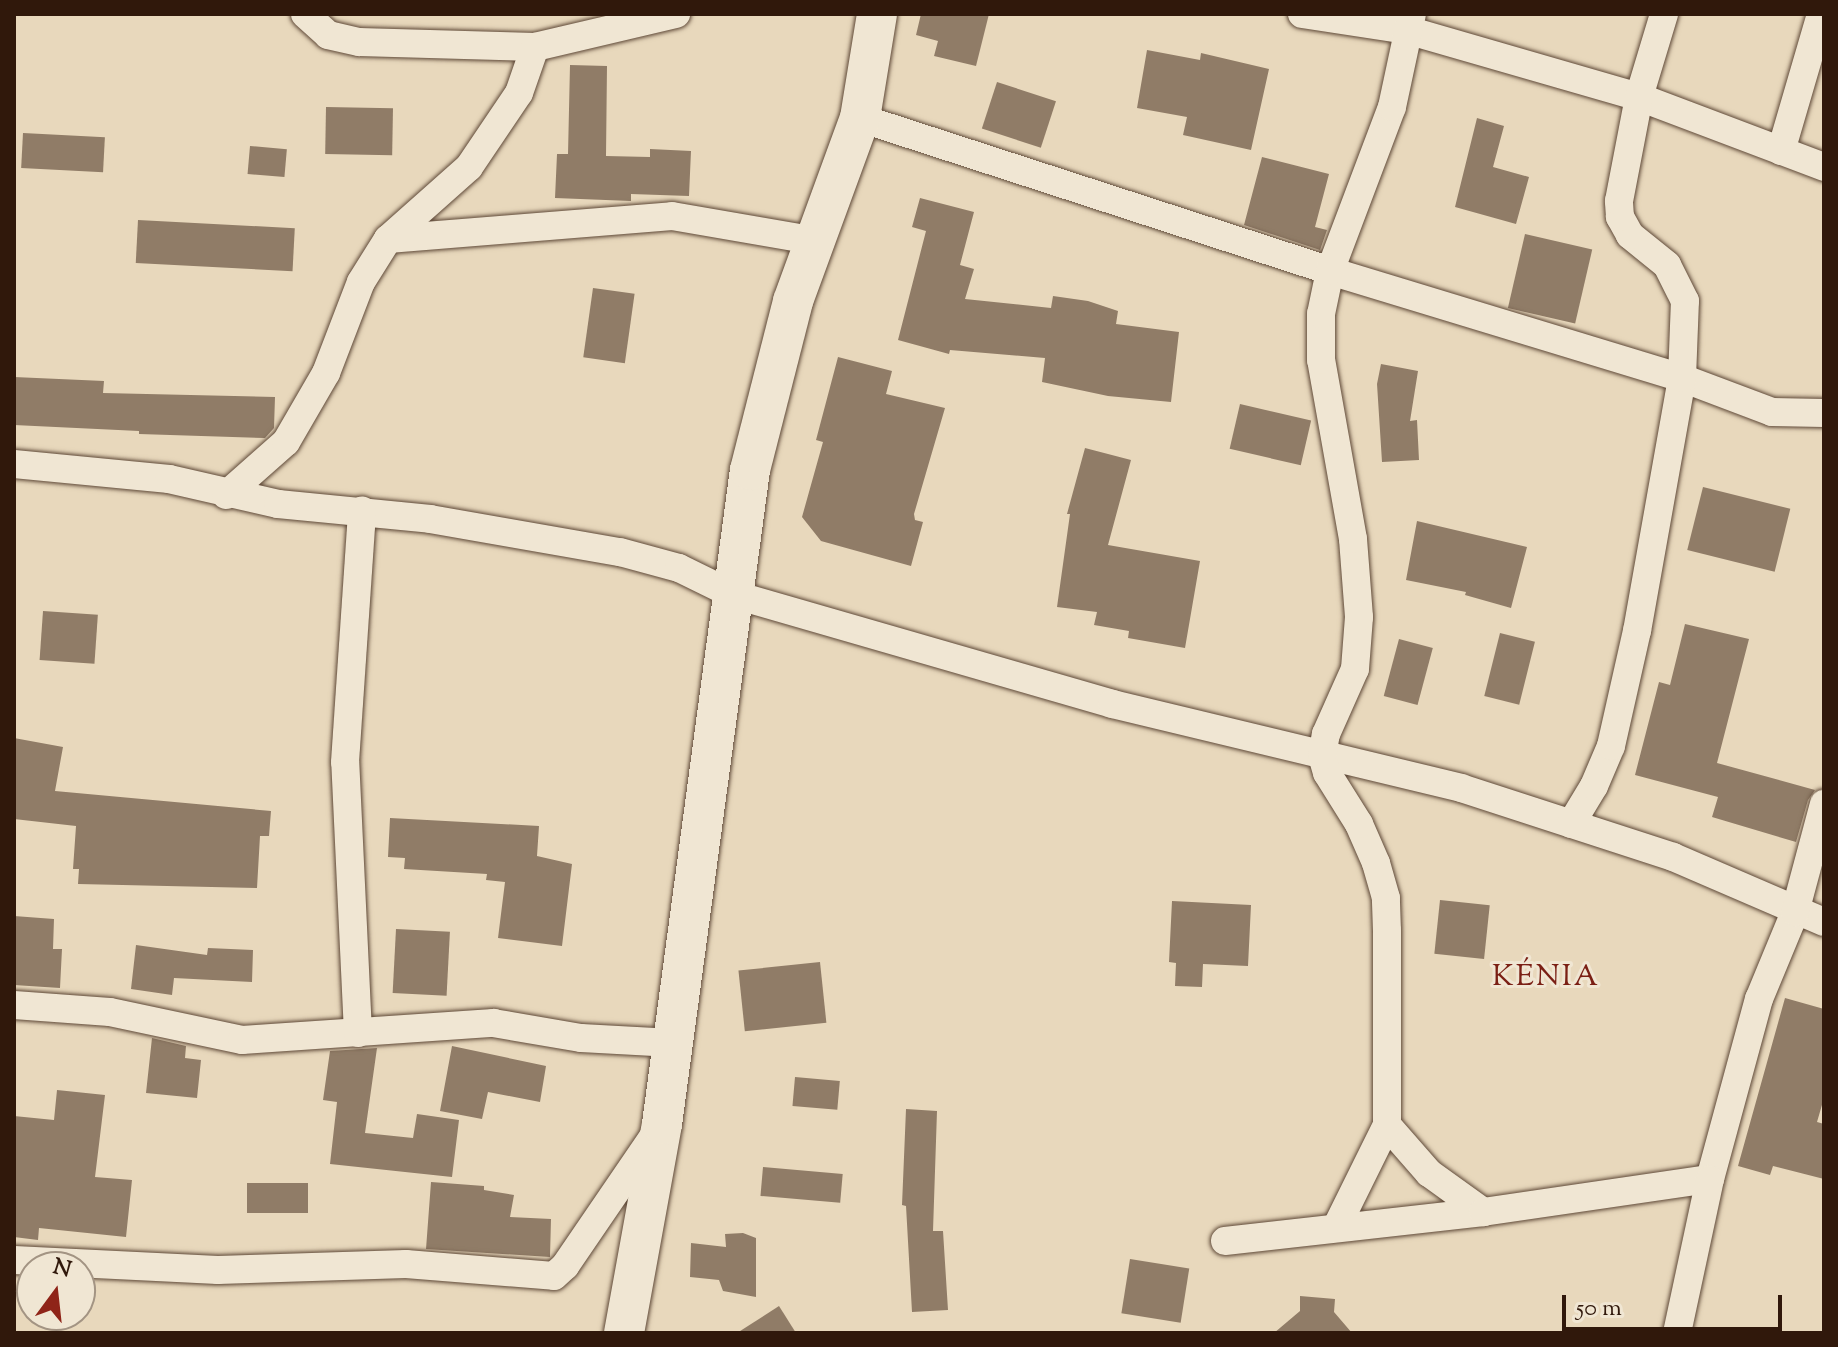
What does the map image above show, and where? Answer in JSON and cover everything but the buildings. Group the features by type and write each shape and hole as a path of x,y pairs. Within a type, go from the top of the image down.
{"street":[{"path":"305,14 328,35 359,42 535,47 676,14"},
{"path":"624,1333 662,1124 750,470 793,301 860,118 877,14"},
{"path":"1302,14 1409,22 1639,97 1824,167"},
{"path":"1571,824 1611,746 1637,631 1682,378 1685,301 1667,265 1630,235 1620,217 1619,201 1639,97 1664,14"},
{"path":"1781,151 1821,14"},
{"path":"1336,1228 1387,1125 1386,898 1359,824 1327,773 1322,756 1326,734 1355,669 1359,617 1353,539 1321,360 1321,314 1330,271 1392,107 1409,22"},
{"path":"226,495 286,442 326,373 361,282 388,239 469,167 519,93 535,47"},
{"path":"860,118 1330,271 1682,378 1772,412 1824,413"},
{"path":"388,239 672,216 817,241"},
{"path":"14,464 169,479 226,495 278,504 430,519 620,552 679,568 732,594 1112,704 1461,788 1673,857 1824,922"},
{"path":"358,1033 345,762 362,511"},
{"path":"1677,1333 1710,1179 1759,999 1795,912 1824,804"},
{"path":"14,1005 110,1012 242,1040 493,1023 581,1038 673,1043"},
{"path":"14,1260 218,1270 406,1264 554,1276 565,1266 662,1124"},
{"path":"1387,1125 1429,1173 1483,1212"},
{"path":"1225,1241 1483,1212 1710,1179"}],"district":[{"name":"KÉNIA","path":"1546,978"}]}
